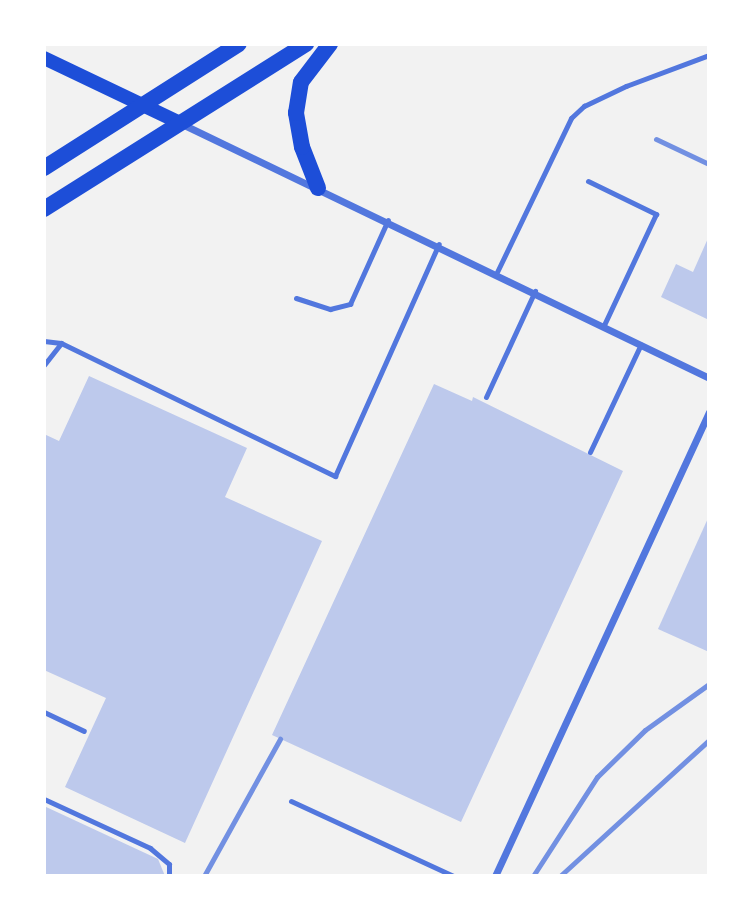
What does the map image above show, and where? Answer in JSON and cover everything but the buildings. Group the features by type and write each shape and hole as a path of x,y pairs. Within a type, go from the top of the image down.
{"main road":[{"path":"44,168 239,44"},
{"path":"44,209 178,122 306,44"},
{"path":"318,188 302,147 296,113 301,82 330,44"},
{"path":"44,58 178,122"}],"street":[{"path":"178,122 439,244 709,378"},
{"path":"495,876 709,412"}],"lane":[{"path":"497,272 571,118 584,106 626,86 709,55"},
{"path":"588,181 656,214 604,325"},
{"path":"296,298 330,309 349,304 388,220"},
{"path":"44,341 61,343 335,476 439,244"},
{"path":"486,397 536,291"},
{"path":"44,365 61,343"},
{"path":"590,452 641,344"},
{"path":"44,712 84,731"},
{"path":"44,799 150,848 169,864 169,876"},
{"path":"291,801 453,876"}],"railway":[{"path":"656,139 709,164"},
{"path":"533,876 597,777 645,730 709,684"},
{"path":"204,876 280,739"},
{"path":"560,876 709,740"}]}
